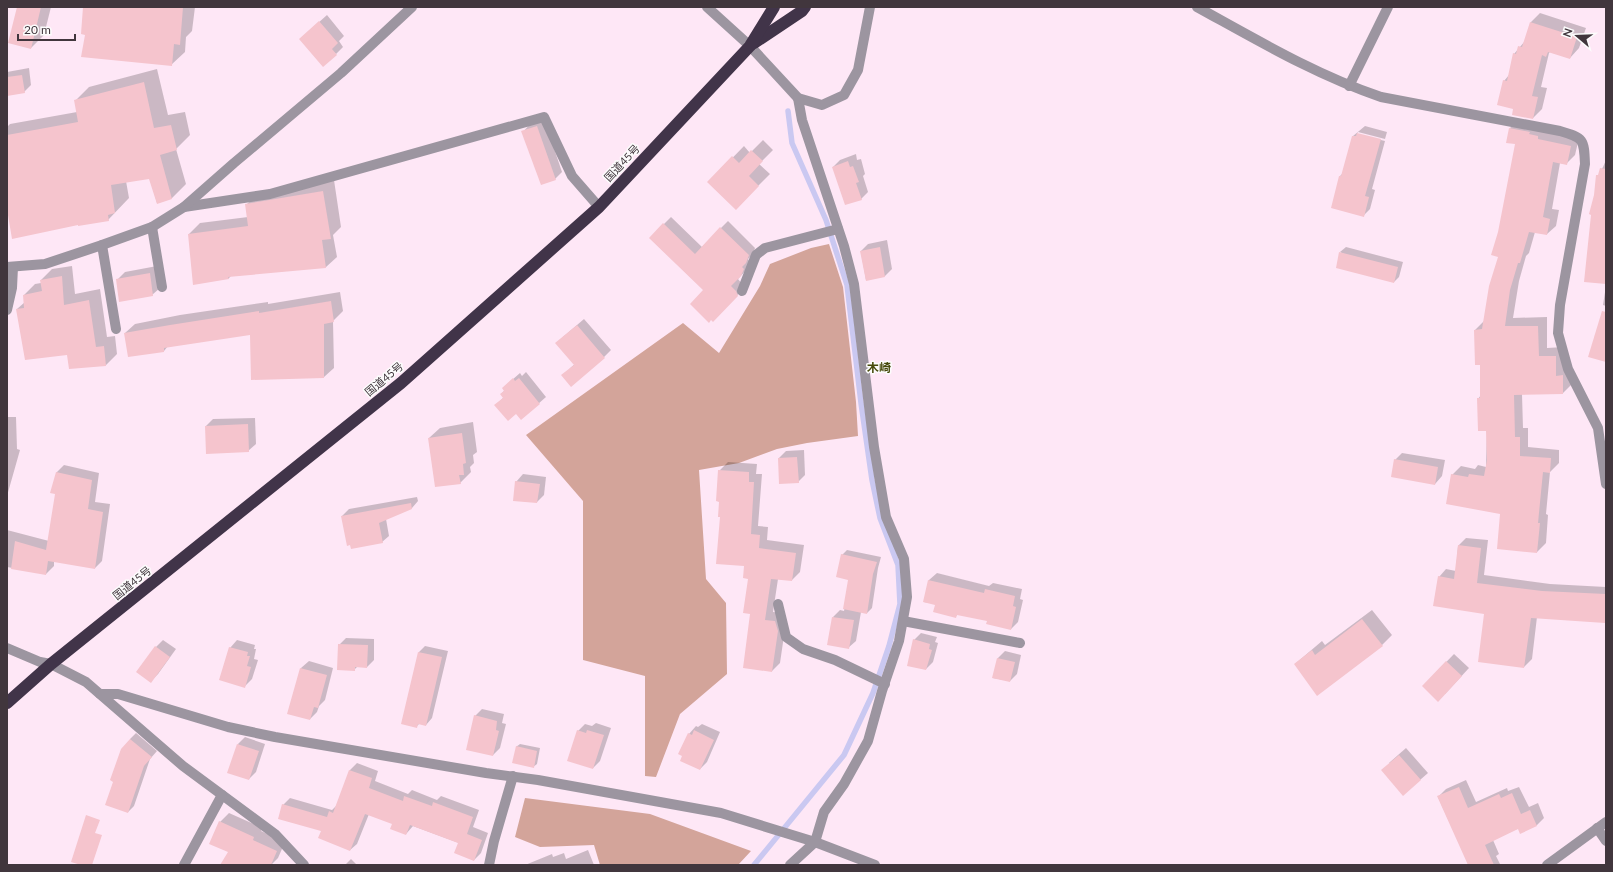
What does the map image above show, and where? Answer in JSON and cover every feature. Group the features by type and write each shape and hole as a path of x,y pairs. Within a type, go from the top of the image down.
{"highway":[{"name":"国道45号","path":"7,703 52,664 400,383 599,207 750,46 774,7"},
{"name":"国道45号","path":"750,46 802,11 805,7"}],"street":[{"path":"7,310 12,288 10,267 45,264 102,245 152,227 184,207 340,73 412,7"},
{"path":"707,7 750,46 798,98 822,105 844,95 858,70 870,7"},
{"path":"1197,7 1273,50 1349,86 1381,97 1560,131 1578,136 1584,145 1585,164 1560,305 1558,333 1568,369 1598,428 1606,484"},
{"path":"1349,86 1388,7"},
{"path":"790,865 815,842 824,812 844,784 868,741 899,641 907,597 904,559 886,517 874,447 854,284 844,246 802,120 798,98"},
{"path":"184,207 261,194 270,194 544,117 572,176 599,207"},
{"path":"152,227 162,288"},
{"path":"742,291 756,255 765,248 838,229"},
{"path":"102,245 116,329"},
{"path":"778,604 786,637 803,649 835,660 885,684"},
{"path":"903,621 1020,643"},
{"path":"7,648 40,662 52,664 86,682 183,766 275,834 304,865"},
{"path":"100,694 118,694 228,727 275,737 721,812 815,842 875,865"},
{"path":"489,865 494,841 513,776"},
{"path":"184,865 222,795"},
{"path":"1547,865 1606,822"},
{"path":"1597,828 1606,841"}],"shaded area":[{"path":"829,244 843,287 856,402 858,436 777,449 739,463 699,470 706,579 726,603 727,674 680,714 656,777 645,776 645,676 583,660 583,501 526,435 683,323 719,353 760,286 770,264 811,248"},
{"path":"525,798 650,814 751,851 738,865 600,865 594,845 540,847 515,837"}],"building":[{"path":"17,7 41,7 31,49 8,43"},
{"path":"83,7 183,7 180,45 174,44 172,66 81,57 85,35 81,34"},
{"path":"319,21 338,43 332,49 337,55 323,67 299,39"},
{"path":"1530,22 1577,37 1570,59 1548,52 1546,57 1542,55 1532,96 1538,97 1533,119 1512,115 1513,109 1497,105 1503,80 1507,81 1513,53 1516,54 1518,46 1522,47"},
{"path":"22,75 25,93 7,96 7,77"},
{"path":"144,82 154,128 171,125 177,150 160,155 172,199 157,204 149,179 111,185 115,213 108,215 109,221 78,225 12,239 7,209 7,135 78,122 74,100"},
{"path":"537,126 556,180 541,185 521,131"},
{"path":"1509,128 1530,132 1529,134 1538,136 1538,139 1571,146 1567,165 1553,162 1543,217 1550,219 1547,235 1529,232 1510,290 1505,326 1538,326 1539,356 1556,356 1556,376 1563,375 1563,394 1514,395 1515,437 1520,437 1520,456 1551,458 1550,473 1543,472 1538,523 1540,523 1537,553 1497,549 1500,514 1446,504 1451,474 1468,477 1469,474 1484,476 1487,460 1486,431 1478,431 1477,398 1480,398 1480,365 1475,365 1474,330 1482,329 1489,286 1498,257 1491,255 1498,232 1515,144 1506,143"},
{"path":"1357,133 1381,139 1365,196 1369,197 1364,217 1331,208 1339,176 1341,176 1352,136 1356,136"},
{"path":"751,150 763,161 749,176 759,186 736,210 707,182 732,156 739,163"},
{"path":"848,161 850,167 853,166 859,182 856,183 862,200 845,205 832,167"},
{"path":"1600,168 1606,169 1606,284 1584,282 1591,215 1589,214 1594,195 1596,175 1598,175"},
{"path":"323,191 331,239 322,240 326,268 228,277 229,279 193,285 188,234 248,226 245,204"},
{"path":"663,223 695,254 720,227 749,255 746,263 742,267 744,269 741,276 731,286 736,291 738,296 713,322 711,320 709,323 690,304 703,290 649,238"},
{"path":"880,247 885,277 866,281 860,251"},
{"path":"1339,252 1398,267 1394,283 1336,268"},
{"path":"150,273 153,296 119,302 116,279"},
{"path":"62,276 64,305 89,300 96,347 104,346 106,366 69,369 67,355 25,360 16,309 24,308 23,295 42,291 40,280"},
{"path":"331,301 334,322 324,324 324,378 251,380 250,335 164,348 164,352 128,357 124,333"},
{"path":"1602,311 1606,312 1606,362 1588,357"},
{"path":"577,325 605,358 571,387 561,375 574,365 555,343"},
{"path":"513,378 515,381 519,378 540,404 521,420 516,414 508,421 494,405 503,398 500,394 504,391 502,388"},
{"path":"248,424 249,452 206,454 205,426"},
{"path":"462,433 466,463 463,464 464,475 459,475 461,484 435,487 428,438"},
{"path":"797,457 799,483 779,484 778,458"},
{"path":"1394,459 1438,467 1435,485 1391,477"},
{"path":"718,470 749,472 749,482 754,482 751,534 760,535 759,548 796,553 792,581 771,579 765,620 775,621 778,631 772,672 743,668 750,614 743,613 748,579 743,578 744,566 716,564 720,517 718,517 719,502 716,501"},
{"path":"56,472 92,480 88,509 103,512 95,569 48,561 46,575 11,569 15,541 46,550 55,494 50,493"},
{"path":"515,481 540,484 537,503 513,501"},
{"path":"411,503 412,509 379,523 383,543 351,549 350,545 347,546 341,516"},
{"path":"1458,545 1481,548 1477,583 1542,591 1606,594 1605,623 1531,618 1524,668 1478,662 1484,614 1433,606 1438,576 1454,579"},
{"path":"841,554 877,562 873,574 867,614 843,609 848,580 836,577"},
{"path":"928,580 984,593 985,589 1015,596 1013,606 1016,607 1011,630 986,624 987,621 957,615 956,618 933,612 935,605 923,602"},
{"path":"832,617 854,620 849,649 827,645"},
{"path":"1362,619 1383,646 1317,696 1294,664 1312,650 1315,655"},
{"path":"913,639 930,644 929,649 932,650 926,670 907,666"},
{"path":"338,644 368,645 367,668 355,667 355,671 337,670"},
{"path":"155,646 170,657 151,683 136,672"},
{"path":"229,647 248,652 247,656 250,656 247,666 251,667 245,688 219,680"},
{"path":"418,652 442,657 426,726 418,724 417,728 401,724"},
{"path":"997,658 1015,662 1010,682 992,678"},
{"path":"1446,661 1462,676 1438,702 1422,686"},
{"path":"300,668 327,675 318,708 314,707 310,720 287,714"},
{"path":"474,715 497,721 496,730 499,731 493,756 466,750"},
{"path":"577,730 586,733 587,730 604,735 593,769 567,761"},
{"path":"694,730 714,740 700,770 680,761 682,756 678,754 688,733 692,735"},
{"path":"130,739 152,757 144,766 128,813 105,805 113,782 110,780 121,749"},
{"path":"237,744 259,751 249,780 227,773"},
{"path":"516,746 537,751 534,768 512,763"},
{"path":"1399,755 1421,780 1403,796 1381,770"},
{"path":"349,770 372,778 369,788 403,801 404,796 432,806 433,802 473,817 467,834 482,840 474,861 454,853 458,843 410,825 406,835 390,829 392,824 365,814 350,851 318,838 321,831 278,819 282,804 327,817 329,811 333,813"},
{"path":"1459,787 1468,808 1499,794 1501,798 1512,793 1521,814 1530,810 1537,826 1520,834 1518,829 1485,845 1494,865 1468,865 1437,796"},
{"path":"86,815 100,820 95,833 102,835 92,865 81,865 71,862"},
{"path":"219,821 254,837 253,840 277,851 271,865 220,865 228,852 209,844"}],"waterway":[{"path":"754,865 844,755 873,693 889,646 900,604 898,565 880,518 872,480 847,285 826,220 792,143 788,111"}],"district":[{"name":"木崎","path":"879,368"}]}
